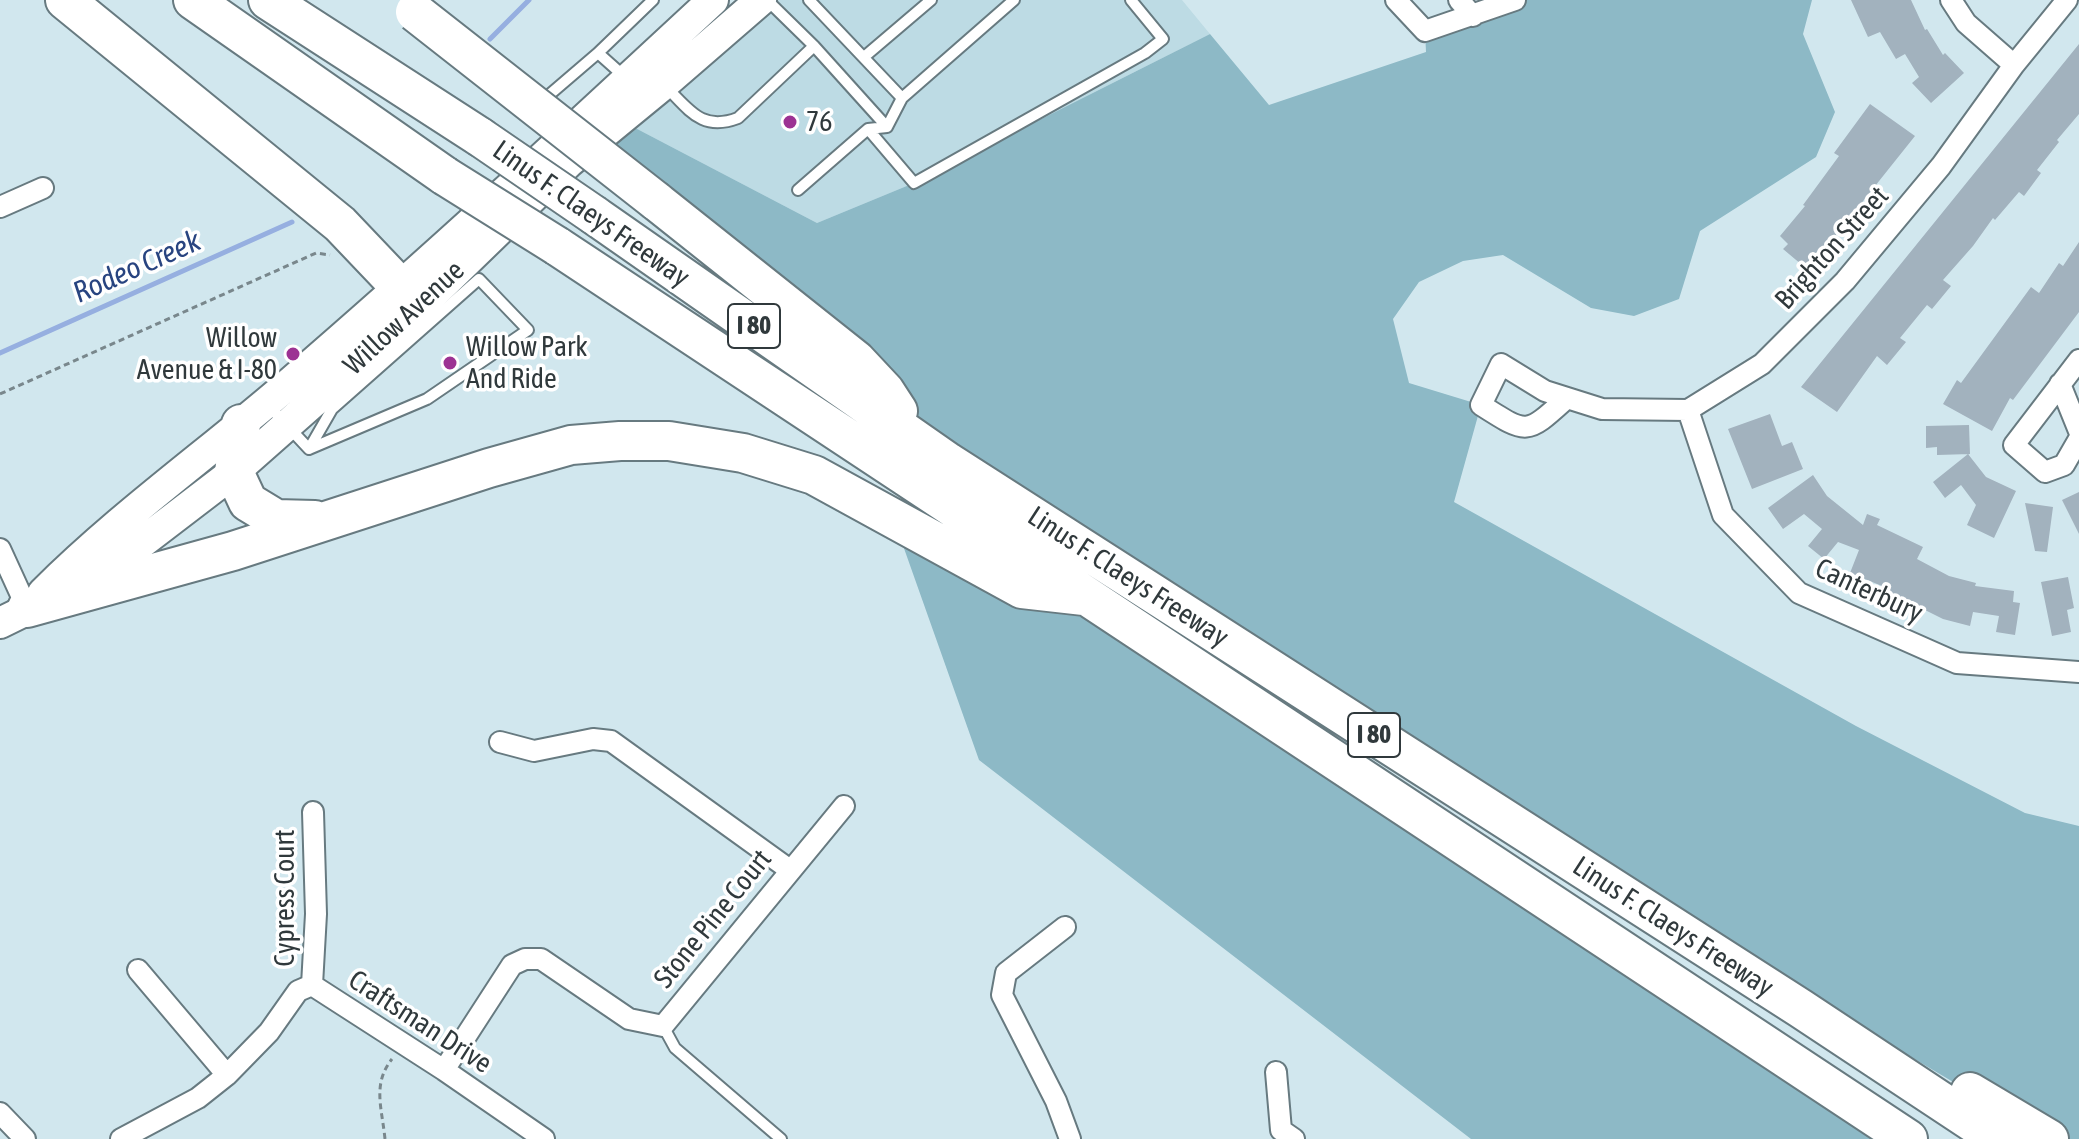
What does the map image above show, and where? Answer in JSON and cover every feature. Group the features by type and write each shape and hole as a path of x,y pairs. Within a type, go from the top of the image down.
{"highway":[{"path":"65,0 340,224 410,297"},
{"name":"Linus F. Claeys Freeway","path":"193,0 445,176 557,246 1091,597 1908,1139"},
{"name":"Linus F. Claeys Freeway","path":"268,0 480,137 948,462 1800,1008 1998,1139"},
{"path":"408,6 856,360 885,391 914,437"},
{"path":"265,417 234,472 248,502 276,519 330,520"},
{"path":"14,616 233,551 489,468 571,445 620,441 669,441 743,453 814,475 1022,589 1091,597"},
{"path":"1800,1008 1859,1026 2049,1139"},
{"path":"1850,1100 1891,1139"}],"main road":[{"name":"Willow Avenue","path":"410,297 627,79 713,0"},
{"name":"Willow Avenue","path":"14,616 82,554 265,417 764,0"},
{"path":"14,616 102,573 234,472"}],"street":[{"path":"1396,0 1425,31 1515,0"},
{"path":"1459,0 1473,16"},
{"path":"1951,0 1966,23 2014,65"},
{"name":"Brighton Street","path":"1688,410 1762,364 1845,281 1941,166 2014,65 2067,0"},
{"path":"0,207 43,188"},
{"path":"2079,360 2014,445 2045,472 2064,465 2079,439"},
{"path":"2060,384 2079,431"},
{"path":"1567,398 1602,409 1688,410"},
{"name":"Canterbury","path":"1688,410 1723,515 1799,593 1957,663 2079,672"},
{"path":"0,549 14,616"},
{"path":"500,742 534,751 593,739 611,741 790,870"},
{"name":"Stone Pine Court","path":"444,1070 512,965 525,959 541,959 629,1019 663,1026 844,806"},
{"name":"Cypress Court","path":"312,985 316,914 313,812"},
{"path":"1065,927 1006,973 1002,995 1056,1101 1070,1139"},
{"path":"138,970 227,1075"},
{"name":"Craftsman Drive","path":"121,1139 198,1098 227,1075 269,1032 298,991 312,985 544,1139"},
{"path":"1276,1072 1281,1130 1294,1139"},
{"path":"0,1113 25,1139"}],"lane":[{"path":"549,95 653,0"},
{"path":"764,0 814,46 887,127"},
{"path":"809,0 902,98"},
{"path":"864,57 931,0"},
{"path":"887,127 902,98 1014,0"},
{"path":"868,129 914,183 1145,53 1163,39 1131,0"},
{"path":"664,84 700,120 722,124 738,118 814,46"},
{"path":"598,53 627,79"},
{"path":"798,190 868,129 887,127"},
{"path":"479,279 528,330 427,399 309,449 332,409 479,279"},
{"path":"265,417 309,449"},
{"path":"663,1026 675,1048 781,1139"}],"path":[{"path":"0,394 316,253 338,255"},
{"path":"385,1139 381,1076 404,1044"}],"shaded area":[{"path":"761,0 1182,0 1210,34 914,183 817,223 620,120"},
{"path":"1515,0 1812,0 1803,34 1835,112 1816,157 1700,231 1679,299 1634,316 1591,308 1503,255 1463,261 1419,282 1393,319 1409,383 1481,405 1454,502 1856,726 2025,813 2079,826 2079,1139 2049,1139 1859,1026 948,462 585,148 620,120 817,223 914,183 1210,34 1269,105 1426,52 1425,31"},
{"path":"889,506 1095,596 1902,1139 1471,1139 979,760"}],"building":[{"path":"1851,0 1911,0 1925,30 1943,55 1945,53 1964,73 1931,103 1912,83 1919,77 1905,54 1896,59 1880,32 1868,37"},
{"path":"2079,44 2079,114 2057,140 2059,142 2037,170 2041,173 2024,196 2019,192 1995,220 1993,218 1943,280 1951,286 1932,309 1927,305 1900,338 1906,342 1887,365 1877,356 1837,412 1801,387"},
{"path":"1870,104 1915,136 1808,270 1783,249 1788,244 1780,236 1805,206 1839,156 1834,153"},
{"path":"2079,242 2079,312 2013,400 2010,398 1992,431 1943,404 1957,380 1961,383 2031,287 2039,293 2059,263 2063,266"},
{"path":"1770,414 1782,446 1792,442 1803,469 1752,489 1728,429"},
{"path":"1969,425 1970,454 1937,455 1937,447 1926,448 1926,426"},
{"path":"1968,454 1986,477 2016,491 1994,538 1967,525 1976,505 1961,485 1945,498 1933,482"},
{"path":"1813,475 1827,496 1863,525 1867,514 1880,519 1877,525 1923,547 1917,559 1949,576 1976,583 1975,586 2014,591 2013,602 2020,603 2015,635 1996,632 1999,616 1973,612 1970,626 1943,619 1882,586 1850,573 1859,550 1838,542 1824,559 1808,546 1822,529 1804,514 1783,529 1768,508"},
{"path":"2079,492 2079,534 2062,500"},
{"path":"2025,503 2053,507 2047,552 2035,551"},
{"path":"2068,577 2074,608 2067,610 2071,632 2052,636 2041,582"}],"waterway":[{"name":"Rodeo Creek","path":"490,39 529,0"},
{"name":"Rodeo Creek","path":"0,353 292,222"}],"place":[{"name":"76","path":"790,122"},
{"name":"Willow Avenue & I-80","path":"293,354"},
{"name":"Willow Park And Ride","path":"450,363"}]}
